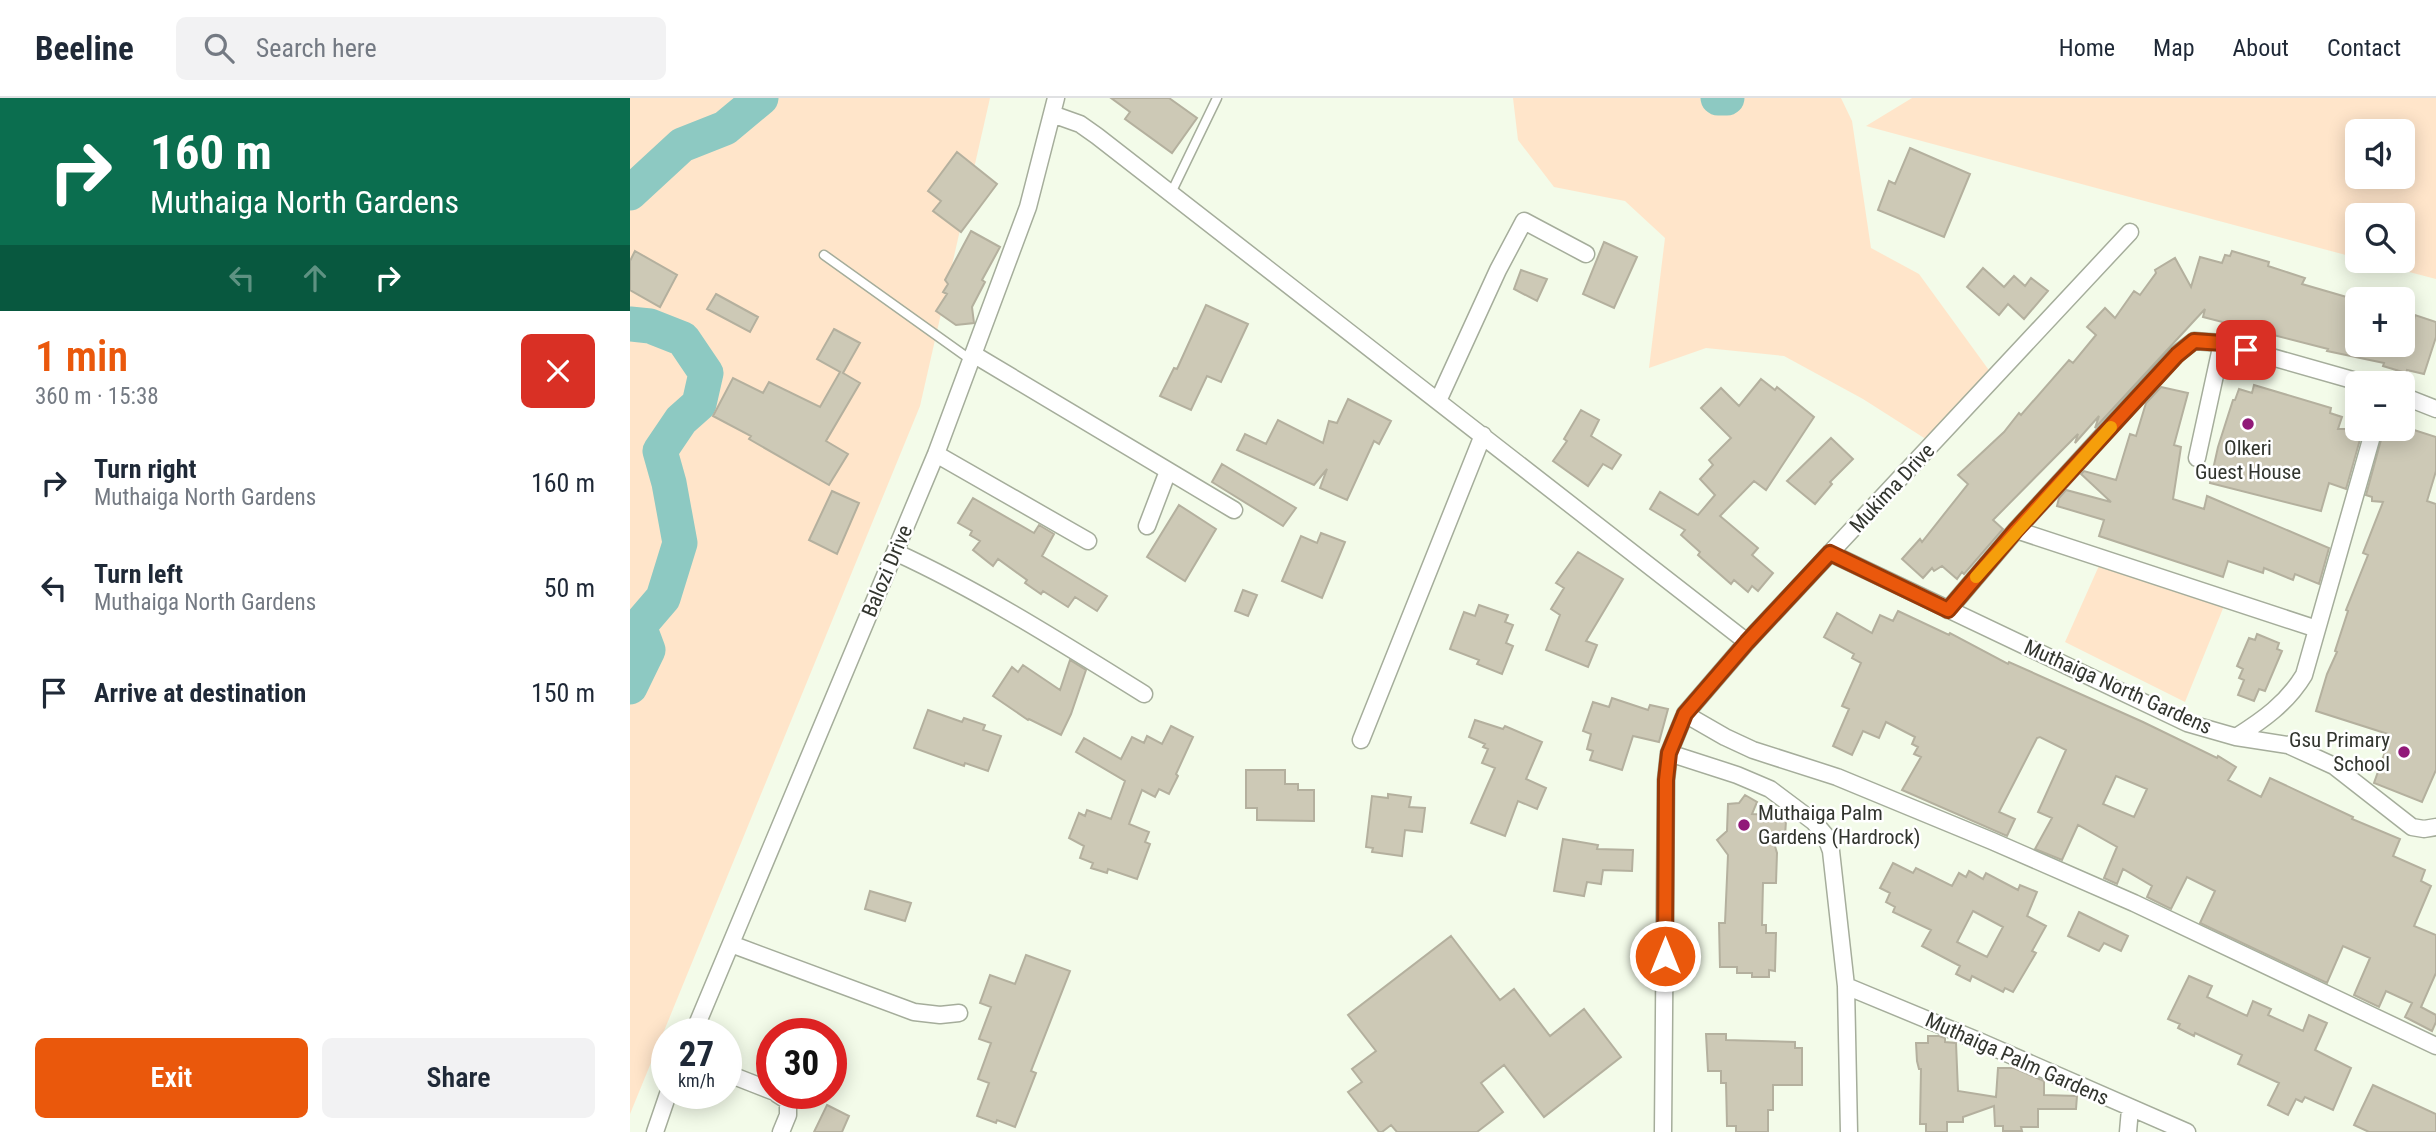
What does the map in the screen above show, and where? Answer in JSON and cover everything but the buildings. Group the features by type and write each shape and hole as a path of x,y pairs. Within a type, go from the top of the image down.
{"street":[{"path":"1054,106 1171,193 1747,642"},
{"name":"Balozi Drive","path":"700,1018 936,454 1028,207 1054,106"},
{"path":"1438,401 1498,270 1524,221 1586,254"},
{"name":"Mukima Drive","path":"1663,1132 1666,802 1669,753 1685,714 1747,642 2130,232"},
{"path":"1948,610 2016,530 2177,355 2194,341 2222,343 2345,378"},
{"path":"2197,458 2222,343"},
{"path":"972,357 1234,510"},
{"path":"2415,401 2436,409"},
{"path":"1361,740 1483,435"},
{"path":"2236,737 2265,718 2292,693 2304,675 2371,441"},
{"path":"936,454 1088,541"},
{"path":"1147,526 1168,471"},
{"path":"2016,530 2317,629"},
{"path":"895,552 964,585 1144,694"},
{"name":"Muthaiga North Gardens","path":"1830,553 2187,723 2236,737 2288,745 2333,766 2412,827 2436,827"},
{"path":"1685,714 1753,750 1837,777 2134,903 2436,1046"},
{"path":"1669,753 1737,775 1770,789 1814,822 1825,835 1831,851 1846,986 1849,1132"},
{"path":"731,944 914,1012 940,1015 959,1013"},
{"name":"Muthaiga Palm Gardens","path":"1846,986 2187,1132"},
{"path":"655,1132 663,1109"},
{"path":"781,1132 788,1109"},
{"path":"2128,1132 2130,1109"}],"lane":[{"path":"1171,193 1217,98"},
{"path":"824,255 972,357"}],"shaded area":[{"path":"630,98 990,98 920,406 669,1018 651,1018 651,1063 630,1114"},
{"path":"1513,98 1841,98 1852,121 1871,248 1919,274 1991,373 1932,443 1863,399 1784,356 1706,348 1649,368 1665,238 1625,201 1554,187 1518,140"},
{"path":"1912,98 2436,98 2436,279 2413,273 2415,203 2345,203 2345,255 1866,126"},
{"path":"2102,559 2226,601 2185,702 2065,642"}],"waterway":[{"path":"630,193 682,145 725,128 761,98"},
{"path":"1718,98 1727,98"},
{"path":"630,324 650,326 683,339 706,373 699,404 681,420 660,451 680,543 663,598 639,626 648,650 630,687"}],"slow traffic":[{"path":"1976,577 2111,427"}],"place":[{"name":"Olkeri Guest House","path":"2248,424"},
{"name":"Gsu Primary School","path":"2404,752"},
{"name":"Muthaiga Palm Gardens (Hardrock)","path":"1744,825"}],"route":[{"path":"1665,956 1666,780 1669,753 1685,714 1747,642 1830,553 1948,610 2016,530 2177,355 2194,341 2222,343 2246,350"}]}
